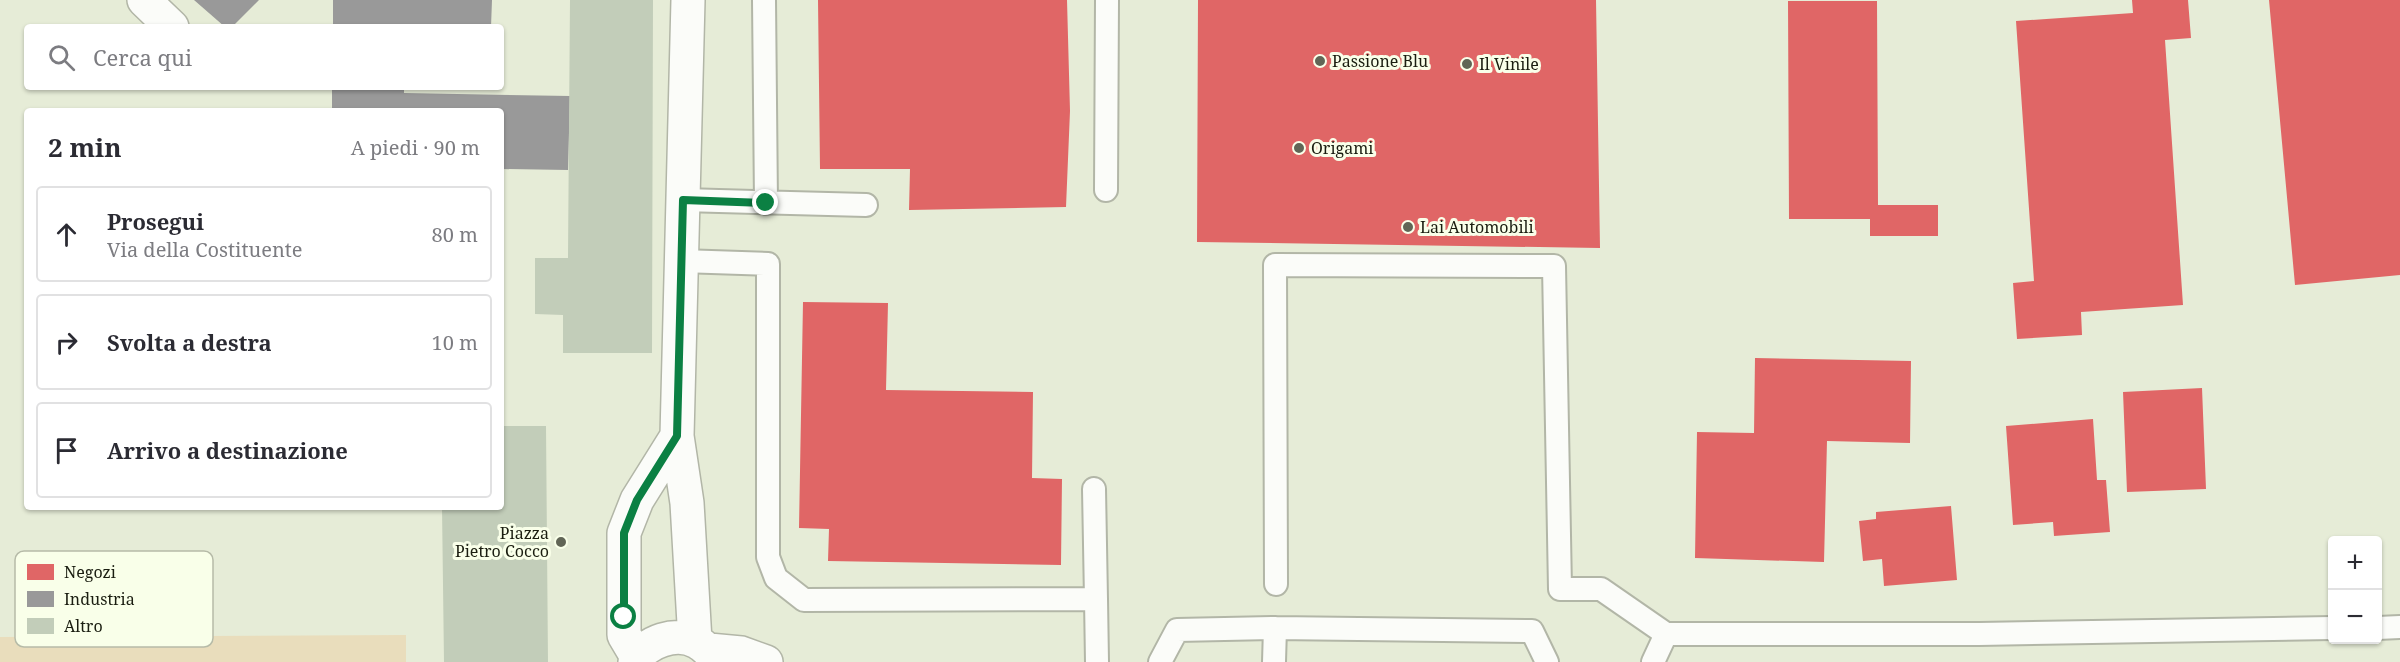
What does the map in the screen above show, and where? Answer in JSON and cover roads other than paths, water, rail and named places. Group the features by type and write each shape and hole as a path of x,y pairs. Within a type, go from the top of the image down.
{"main road":[{"path":"144,0 169,24"},
{"path":"688,0 677,436 707,651"},
{"path":"677,436 637,500 624,533 624,635 636,659 649,646 663,639 679,637 707,651 741,653 766,662"}],"lane":[{"path":"764,0 766,203"},
{"path":"1106,190 1107,0"},
{"path":"683,200 866,205"},
{"path":"681,261 768,264 768,556 776,578 804,600 1096,599"},
{"path":"1276,584 1275,265 1554,266 1560,589 1601,589 1666,634 1979,634 2328,628"},
{"path":"1094,489 1097,662"},
{"path":"2382,628 2400,627"},
{"path":"1274,662 1275,628"},
{"path":"1160,662 1177,630 1275,628 1532,631 1547,662"},
{"path":"1653,662 1666,634"}],"place":[{"name":"Passione Blu","path":"1320,61"},
{"name":"Il Vinile","path":"1467,64"},
{"name":"Origami","path":"1299,148"},
{"name":"Lai Automobili","path":"1408,227"},
{"name":"Piazza Pietro Cocco","path":"561,542"}]}
